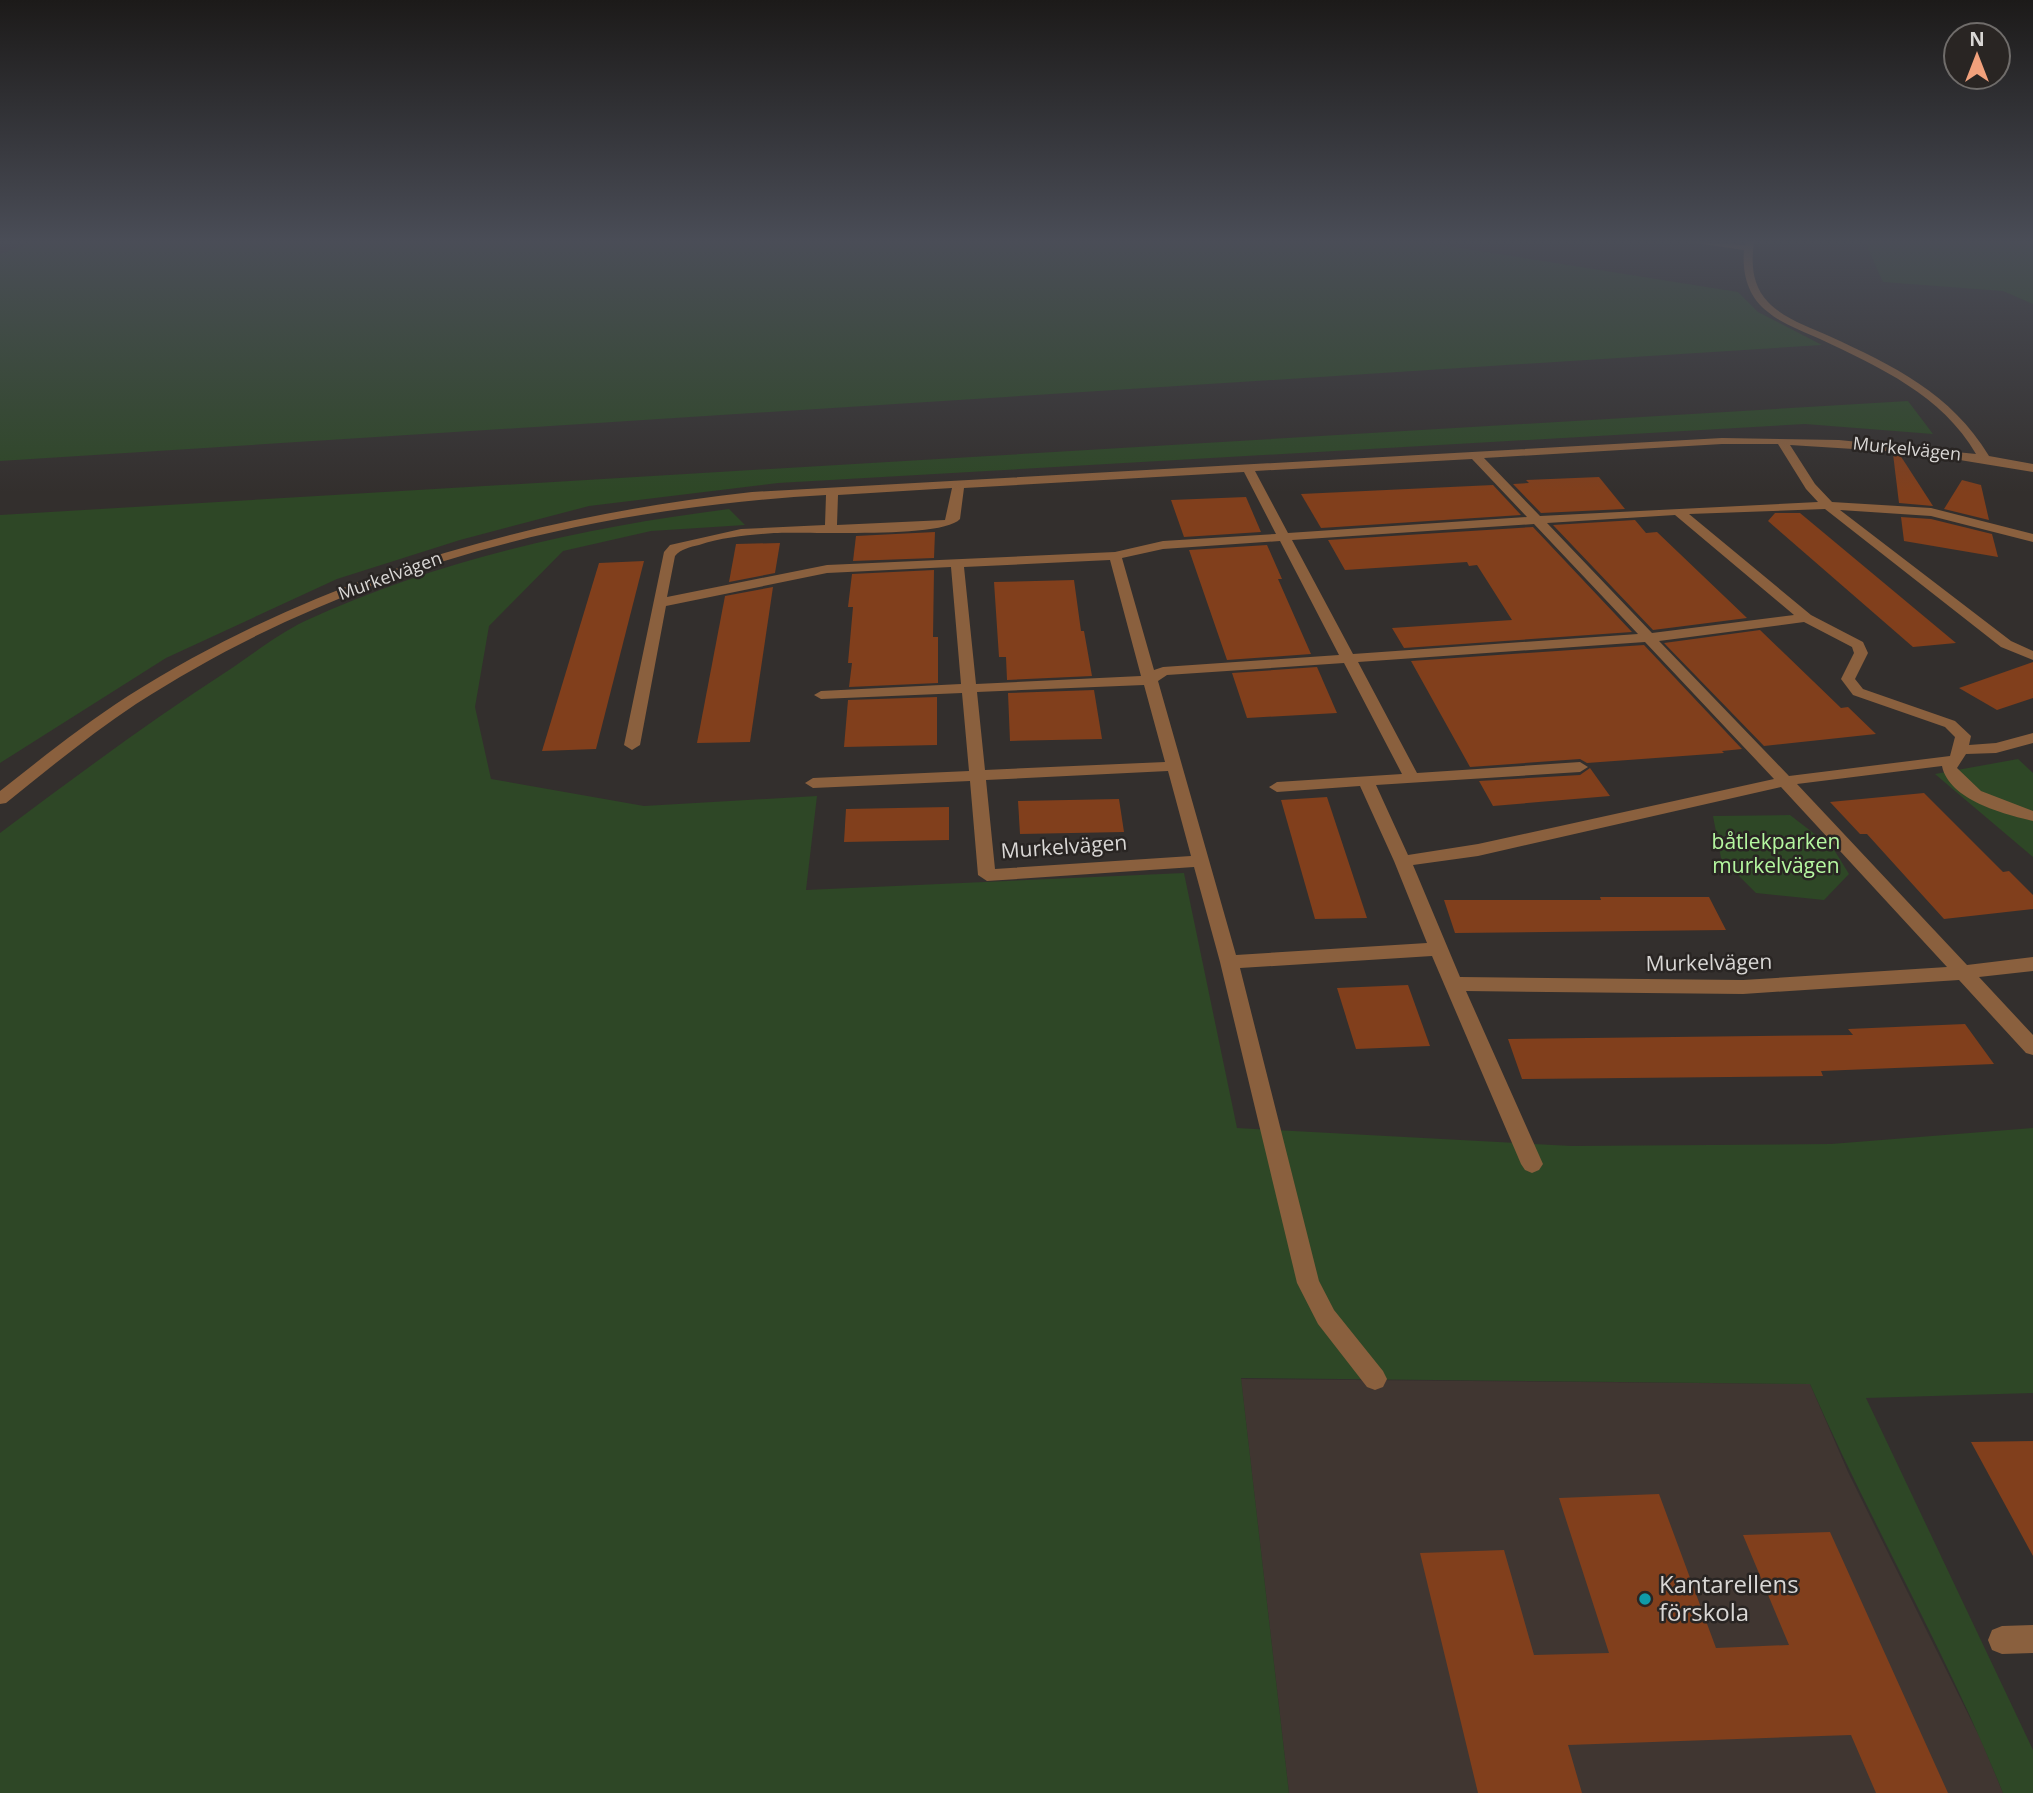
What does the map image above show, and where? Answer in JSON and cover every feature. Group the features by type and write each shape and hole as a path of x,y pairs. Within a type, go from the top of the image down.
{"street":[{"path":"1800,326 1903,379 1945,405 1969,429 1984,458"},
{"path":"1781,440 1827,505 1998,639 2033,656"},
{"name":"Murkelvägen","path":"0,799 148,690 286,616 369,582 482,543 602,514 702,500 832,491 1781,440 1878,444 1984,458 2033,468"},
{"path":"1476,456 1785,781 2033,1048"},
{"path":"1247,467 1412,778"},
{"path":"632,745 669,555 674,548 715,537 949,523 954,521 959,484"},
{"path":"831,528 832,491"},
{"path":"660,603 827,569 1115,556 1163,545 1678,511 1827,505 1931,512 2033,538"},
{"path":"1678,511 1806,618 1858,645 1861,653 1848,679 1858,692 1950,724 1963,736 1958,755 1950,768 1957,782 1974,795 2033,816"},
{"path":"1115,556 1229,962 1308,1283 1326,1317 1375,1379"},
{"name":"Murkelvägen","path":"957,563 988,875 1201,861"},
{"path":"821,695 1150,680 1163,671 1647,638 1806,618"},
{"path":"1403,861 1478,850 1785,781 1958,755 2033,738"},
{"path":"813,783 1174,766"},
{"path":"1278,788 1580,767"},
{"path":"1366,781 1403,861 1452,984 1532,1164"},
{"path":"1229,962 1438,949"},
{"name":"Murkelvägen","path":"1452,984 1577,988 1726,986 1965,974 2033,964"},
{"path":"2002,1640 2033,1639"}],"shaded area":[{"path":"1241,1379 1810,1384 1848,1472 1982,1742 2003,1793 1289,1793"}],"green space":[{"path":"0,326 1785,326 1822,345 0,461"},
{"path":"1908,401 1933,434 1805,424 778,483 589,506 460,540 337,579 166,658 0,763 0,515"},
{"path":"729,509 745,525 651,531 563,551 489,626 475,707 491,779 644,806 817,796 806,890 1184,873 1237,1128 1572,1146 1831,1144 2033,1128 2033,1393 1866,1398 2033,1750 2033,1793 2003,1793 1958,1689 1810,1384 1241,1378 1289,1793 0,1793 0,833 170,709 275,638 305,621 407,580 512,549 566,536"},
{"path":"2018,759 2033,773 2033,857 1935,774"},
{"name":"båtlekparken murkelvägen","path":"1790,815 1833,848 1849,874 1824,900 1756,893 1721,858 1713,816"}],"building":[{"path":"1893,454 1900,455 1933,506 1899,503"},
{"path":"1599,477 1625,509 1541,513 1513,484 1529,483 1526,480"},
{"path":"1962,480 1981,485 1989,520 1944,509"},
{"path":"1493,485 1521,515 1321,528 1301,494"},
{"path":"1246,497 1261,532 1184,537 1171,500"},
{"path":"1775,513 1800,513 1956,643 1913,647 1768,521"},
{"path":"1901,517 1931,519 1992,534 1998,557 1904,541"},
{"path":"1635,520 1646,533 1657,532 1747,618 1653,630 1553,525"},
{"path":"1533,527 1632,632 1404,648 1392,628 1512,620 1477,565 1469,566 1467,562 1345,570 1328,540"},
{"path":"935,532 934,558 853,561 856,536"},
{"path":"780,543 775,573 729,582 736,544"},
{"path":"1267,545 1282,579 1278,579 1311,654 1227,660 1189,550"},
{"path":"644,561 596,749 542,751 599,563"},
{"path":"934,570 933,637 938,637 938,683 849,687 852,663 848,663 853,607 848,607 852,574"},
{"path":"1074,580 1081,631 1084,631 1092,676 1007,680 1006,657 999,657 994,582"},
{"path":"773,587 750,742 697,743 725,596"},
{"path":"1760,630 1841,708 1848,707 1876,734 1764,746 1664,643"},
{"path":"1644,645 1742,749 1722,751 1724,753 1587,763 1580,759 1470,767 1411,661"},
{"path":"2033,662 2033,698 1997,710 1959,688"},
{"path":"1317,667 1337,713 1247,718 1232,673"},
{"path":"1094,690 1102,739 1010,741 1008,693"},
{"path":"937,697 937,745 844,747 848,700"},
{"path":"1590,768 1610,796 1493,806 1479,781 1580,775"},
{"path":"1924,793 2003,872 2009,871 2033,895 2033,909 1944,919 1867,834 1860,834 1830,802"},
{"path":"1327,797 1367,918 1315,919 1281,800"},
{"path":"1119,799 1124,832 1020,834 1018,801"},
{"path":"949,807 949,840 844,842 846,809"},
{"path":"1600,897 1709,897 1726,930 1455,933 1444,900 1601,900"},
{"path":"1408,985 1430,1046 1356,1049 1337,988"},
{"path":"1965,1024 1994,1064 1821,1071 1823,1076 1522,1079 1508,1039 1853,1035 1848,1029"},
{"path":"2033,1441 2033,1556 1971,1442"},
{"name":"Kantarellens förskola","path":"1659,1494 1716,1648 1789,1645 1743,1535 1830,1532 1948,1793 1876,1793 1851,1735 1568,1745 1582,1793 1478,1793 1420,1553 1504,1550 1534,1655 1609,1653 1559,1498"}],"place":[{"name":"Kantarellens förskola","path":"1645,1599"}]}
